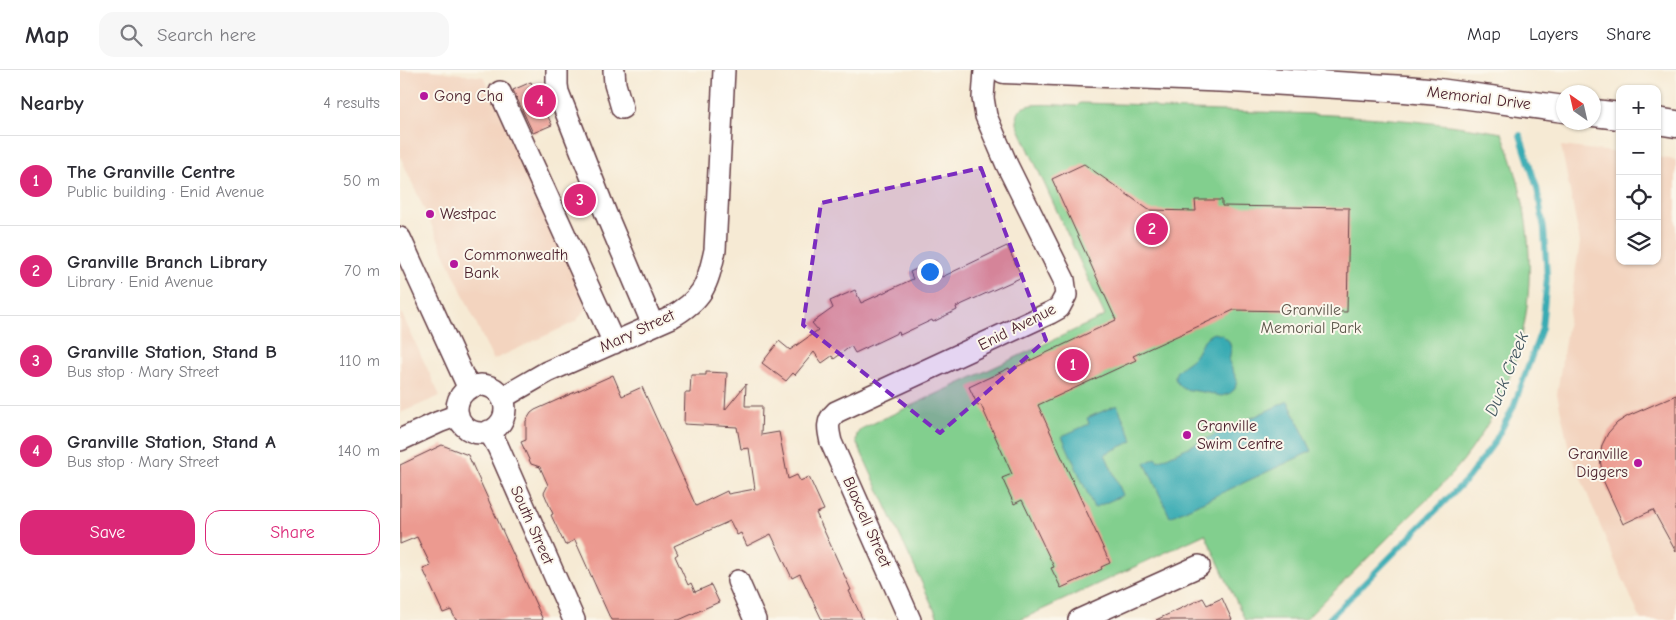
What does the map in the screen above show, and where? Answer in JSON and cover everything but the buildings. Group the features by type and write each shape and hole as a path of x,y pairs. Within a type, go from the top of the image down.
{"main road":[{"name":"Memorial Drive","path":"1004,70 1178,76 1405,89 1556,108"},
{"path":"1601,113 1616,115"},
{"path":"1661,122 1676,124"}],"street":[{"path":"557,70 558,92 606,214 653,325"},
{"path":"614,70 615,84 622,108"},
{"name":"Mary Street","path":"502,398 547,372 688,308 703,291 710,273 716,237 724,70"},
{"name":"Enid Avenue","path":"828,423 836,412 1050,313 1064,302 1066,295 1064,280 1007,166 986,116 983,98 985,70"},
{"path":"500,92 614,342"},
{"path":"400,238 469,389"},
{"path":"481,385 487,386 502,398 504,404 503,416 495,428 481,433 466,428 461,422 457,408 459,400 469,389 481,385"},
{"path":"400,440 458,415"},
{"name":"Blaxcell Street","path":"828,423 831,442 910,620"},
{"name":"South Street","path":"488,431 498,447 574,620"},
{"path":"1079,620 1199,566"},
{"path":"738,581 756,620"}],"highlighted area":[{"path":"981,168 1046,340 940,433 803,325 821,203"}],"shaded area":[{"path":"400,70 429,70 484,77 589,306 575,322 493,360 400,156"},
{"path":"1561,146 1616,153 1616,265 1661,265 1661,158 1676,160 1676,620 1641,620 1569,449 1557,394 1580,242"},
{"path":"400,310 440,396 400,413"}],"green space":[{"name":"Granville Memorial Park","path":"1080,103 1153,105 1159,109 1331,115 1417,121 1502,133 1516,174 1525,214 1529,255 1528,295 1522,335 1511,374 1494,413 1456,470 1305,620 1245,620 1205,534 1020,620 939,620 856,441 857,434 861,429 1105,316 1017,124 1017,118 1021,109 1031,105 1077,106"}],"water":[{"path":"1214,333 1222,335 1229,341 1231,348 1229,362 1237,380 1235,389 1229,394 1221,396 1184,389 1175,379 1175,374 1194,357 1207,337"},
{"path":"1288,401 1312,451 1170,517 1145,463 1156,458 1158,461"},
{"path":"1117,405 1133,441 1105,454 1123,495 1094,508 1062,436 1089,424 1087,418"}],"waterway":[{"name":"Duck Creek","path":"1328,620 1468,478 1494,443 1513,408 1542,328 1547,278 1544,229 1537,188 1520,135"}],"place":[{"name":"Gong Cha","path":"424,96"},
{"name":"Granville Station, Stand A","path":"540,101"},
{"name":"Granville Station, Stand B","path":"580,200"},
{"name":"Westpac","path":"430,214"},
{"name":"Granville Branch Library","path":"1152,229"},
{"name":"Commonwealth Bank","path":"454,264"},
{"name":"The Granville Centre","path":"1073,365"},
{"name":"Granville Swim Centre","path":"1187,435"},
{"name":"Granville Diggers","path":"1638,463"}]}
